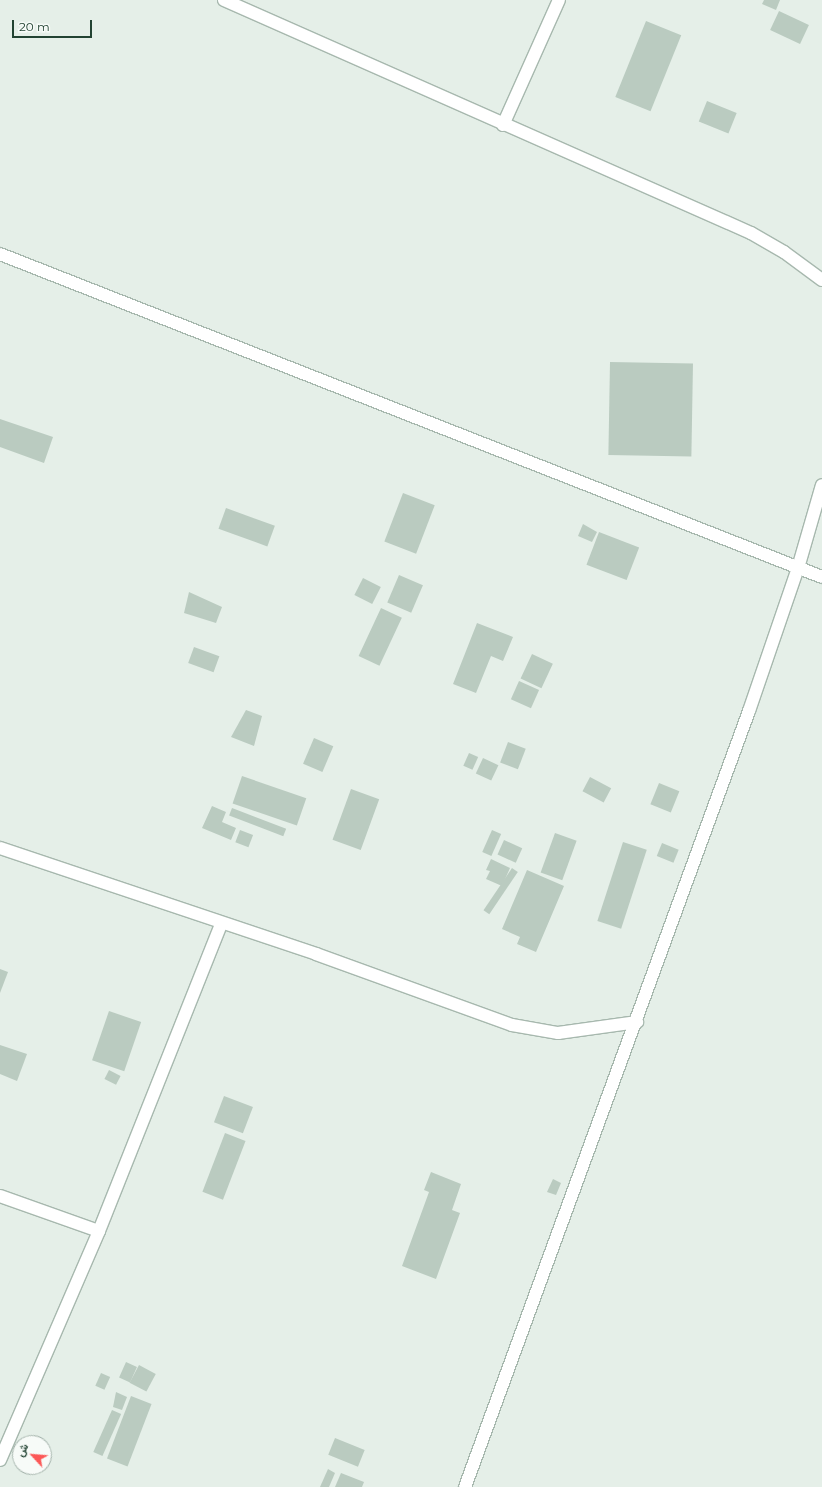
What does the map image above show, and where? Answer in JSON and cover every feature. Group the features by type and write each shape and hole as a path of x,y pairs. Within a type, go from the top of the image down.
{"street":[{"path":"224,0 751,233 784,252 822,280"},
{"path":"503,124 559,0"},
{"path":"0,254 822,577"},
{"path":"465,1487 637,1022 749,711 798,568 822,485"},
{"path":"0,848 221,924 316,954 512,1025 558,1033 637,1022"},
{"path":"0,1460 99,1231 221,924"},
{"path":"0,1196 99,1231"}],"building":[{"path":"764,0 780,0 776,10 762,4"},
{"path":"779,11 809,25 800,44 770,30"},
{"path":"646,21 681,35 651,111 615,97"},
{"path":"707,101 737,113 728,133 699,121"},
{"path":"610,362 693,363 691,456 608,455"},
{"path":"0,419 53,437 44,463 0,447"},
{"path":"403,493 435,505 416,554 384,542"},
{"path":"226,508 275,526 267,546 218,529"},
{"path":"583,524 597,532 592,542 578,536"},
{"path":"599,532 639,547 627,580 586,565"},
{"path":"399,575 423,585 411,613 387,603"},
{"path":"363,578 381,587 372,604 354,595"},
{"path":"189,592 222,607 216,623 184,613"},
{"path":"381,608 402,618 379,666 359,656"},
{"path":"477,623 513,637 503,661 491,656 476,693 453,684"},
{"path":"194,647 219,656 214,672 188,663"},
{"path":"532,654 553,664 541,688 521,678"},
{"path":"519,681 539,690 531,708 511,699"},
{"path":"246,710 262,716 254,746 231,737"},
{"path":"314,738 333,746 322,772 303,764"},
{"path":"508,742 526,749 518,769 500,763"},
{"path":"469,753 478,757 472,770 463,766"},
{"path":"483,758 498,765 491,781 476,773"},
{"path":"242,776 306,798 297,826 233,803"},
{"path":"590,777 611,788 604,802 582,791"},
{"path":"659,783 679,791 671,813 650,804"},
{"path":"351,789 379,799 361,850 333,840"},
{"path":"212,806 226,812 222,822 236,828 231,840 202,828"},
{"path":"232,808 286,829 283,836 229,815"},
{"path":"240,830 253,835 248,847 235,842"},
{"path":"492,830 501,834 491,856 482,852"},
{"path":"555,833 577,841 562,880 541,872"},
{"path":"504,840 522,848 516,863 497,855"},
{"path":"623,842 647,850 621,929 597,921"},
{"path":"662,843 679,850 673,863 657,856"},
{"path":"491,859 510,868 502,886 486,879 490,871 486,870"},
{"path":"512,868 518,872 489,914 483,910"},
{"path":"527,870 564,886 536,952 517,944 520,937 502,929"},
{"path":"0,969 8,972 0,993"},
{"path":"109,1011 141,1022 124,1071 92,1060"},
{"path":"0,1045 27,1054 17,1081 0,1074"},
{"path":"109,1070 121,1076 116,1085 104,1079"},
{"path":"224,1096 253,1107 243,1133 214,1122"},
{"path":"225,1133 246,1141 223,1200 202,1192"},
{"path":"431,1172 461,1184 452,1210 460,1213 436,1279 402,1266 429,1192 424,1190"},
{"path":"553,1179 561,1183 556,1195 547,1192"},
{"path":"126,1362 137,1367 130,1382 119,1378"},
{"path":"139,1365 156,1374 146,1392 130,1383"},
{"path":"101,1373 110,1377 104,1390 95,1386"},
{"path":"116,1392 127,1397 122,1410 113,1407"},
{"path":"131,1396 152,1404 128,1466 107,1459"},
{"path":"112,1410 121,1414 102,1456 93,1452"},
{"path":"335,1438 365,1450 358,1467 328,1455"},
{"path":"328,1469 335,1473 329,1487 320,1487"},
{"path":"341,1473 364,1482 362,1487 335,1487"}]}
